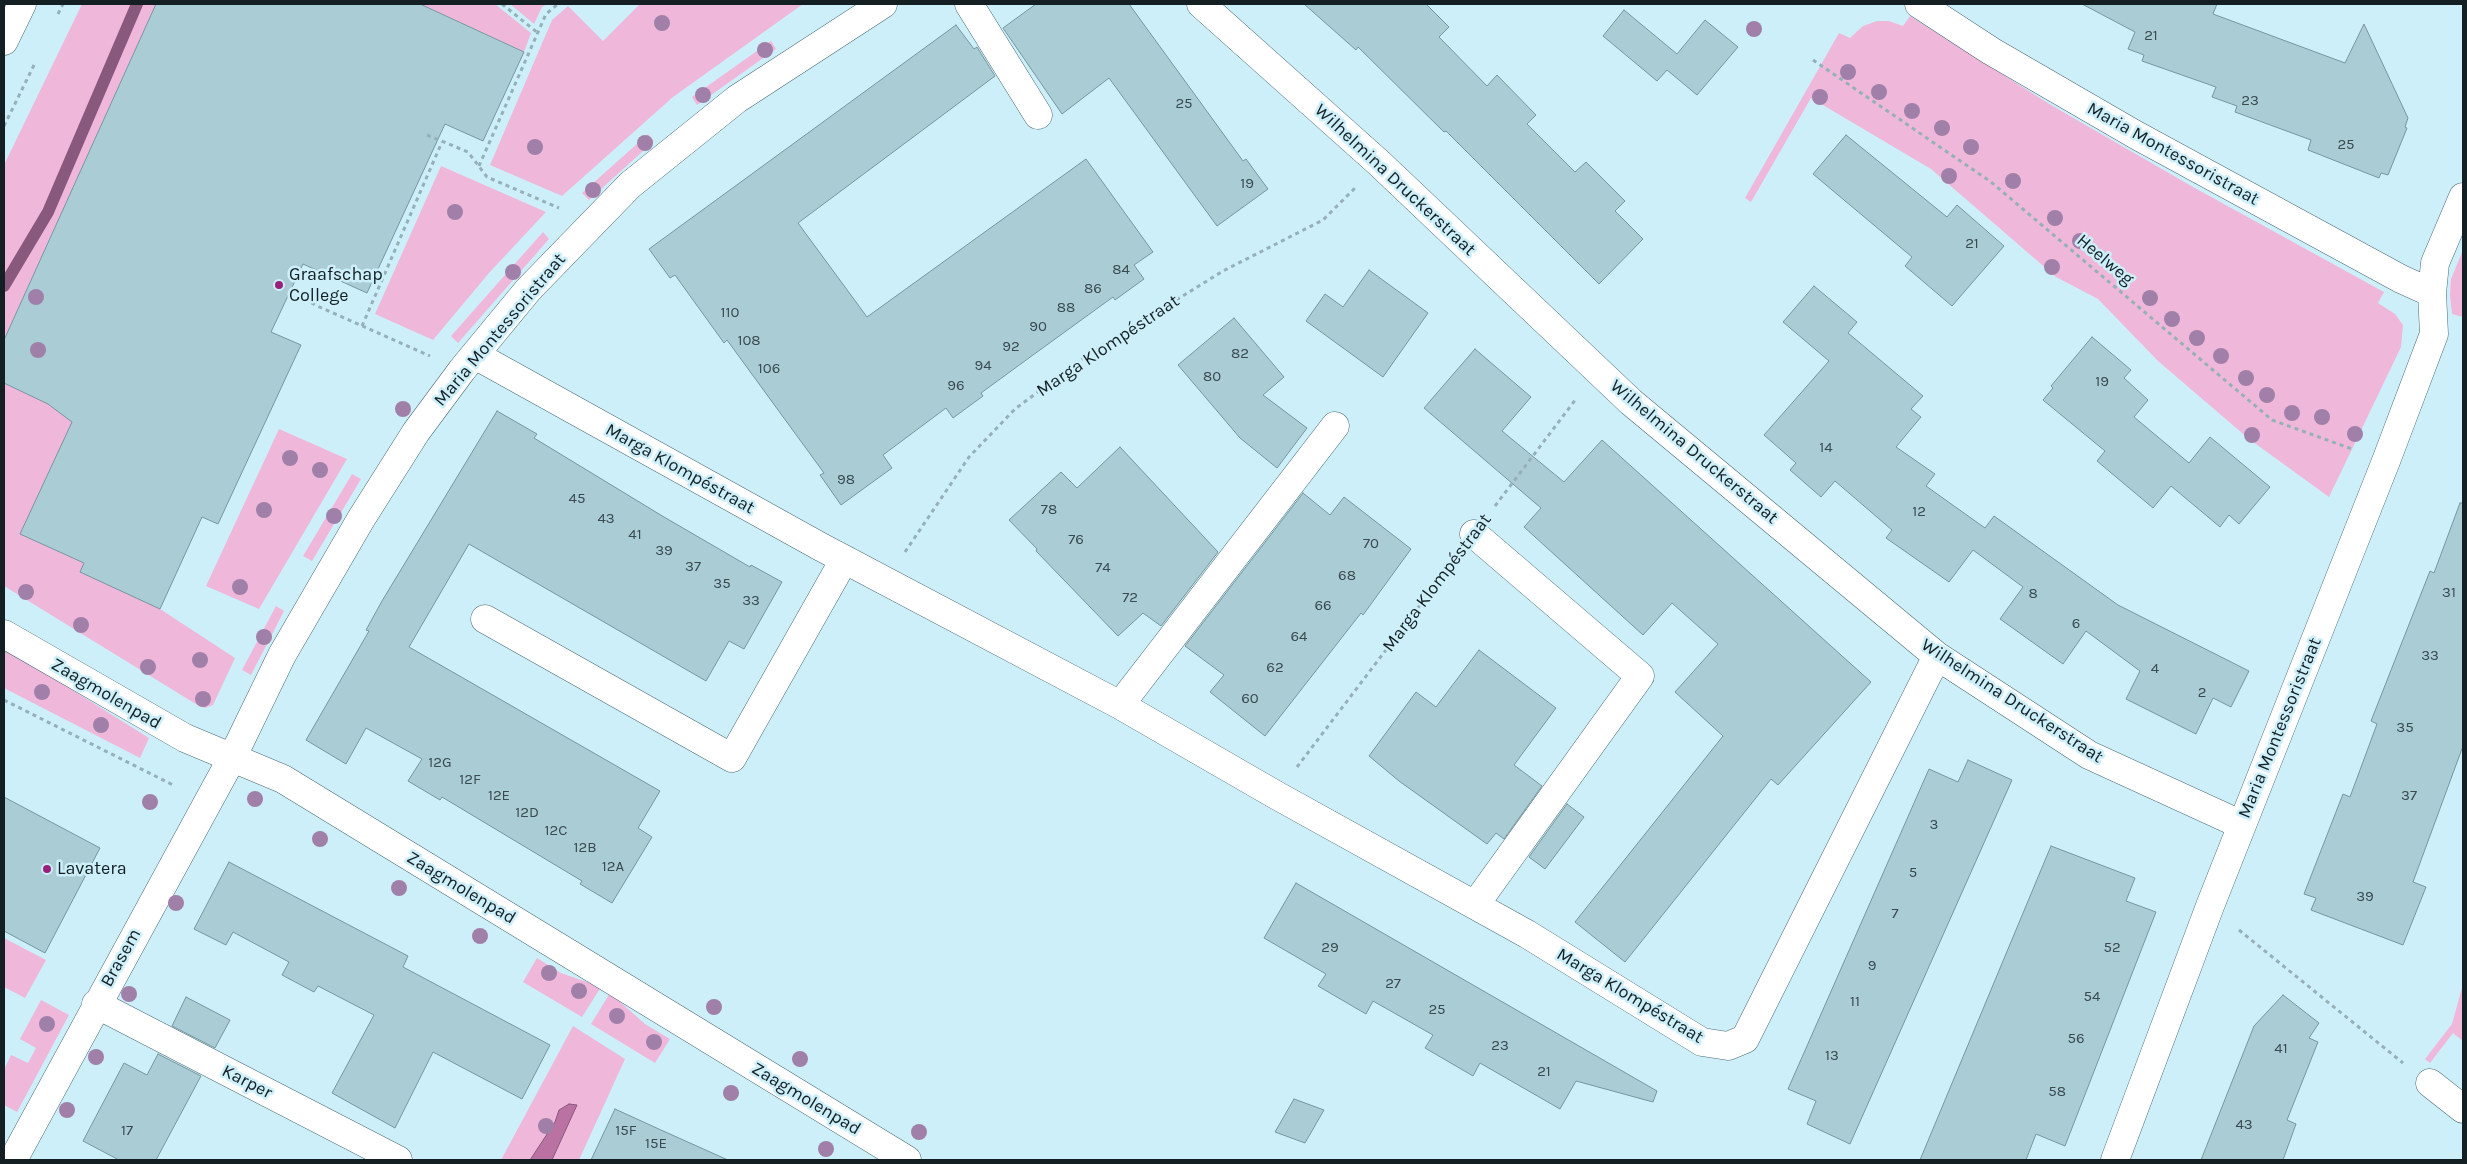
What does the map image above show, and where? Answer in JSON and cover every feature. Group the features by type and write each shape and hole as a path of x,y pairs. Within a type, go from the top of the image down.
{"street":[{"path":"4,41 22,4"},
{"name":"Maria Montessoristraat","path":"232,758 282,655 322,584 416,432 469,362 528,290 630,185 737,99 884,4"},
{"path":"969,4 1038,115"},
{"name":"Wilhelmina Druckerstraat","path":"1201,4 1379,163 1631,402 1937,656 2089,755 2242,825"},
{"name":"Maria Montessoristraat","path":"1919,4 1991,51 2136,135 2401,279 2432,293"},
{"name":"Maria Montessoristraat","path":"2115,1160 2210,906 2386,462 2434,334 2432,293 2435,263 2463,197"},
{"name":"Marga Klompéstraat","path":"469,362 1120,706 1276,796 1526,934 1702,1042 1728,1046 1745,1039 1937,656"},
{"path":"1120,706 1335,426"},
{"path":"1474,534 1640,676 1475,905"},
{"path":"485,619 732,758 844,560"},
{"name":"Zaagmolenpad","path":"4,634 185,738 283,779 907,1160"},
{"name":"Brasem","path":"13,1160 96,1004 232,758"},
{"name":"Karper","path":"96,1004 398,1160"},
{"path":"2430,1083 2463,1109"}],"path":[{"path":"55,21 63,4"},
{"path":"502,4 538,33"},
{"path":"479,166 546,14 558,4"},
{"path":"4,126 38,55"},
{"name":"Heelweg","path":"1814,60 1991,182 2272,420 2386,462"},
{"path":"427,135 468,152 487,177 593,222"},
{"path":"362,326 442,142"},
{"name":"Marga Klompéstraat","path":"885,582 969,457 1015,408 1089,354 1214,276 1323,220 1379,163"},
{"path":"291,290 314,306 362,326 469,362"},
{"name":"Marga Klompéstraat","path":"1276,796 1598,370"},
{"path":"4,700 178,788 209,800"},
{"path":"2210,906 2430,1083"}],"shaded area":[{"path":"82,4 156,4 4,340 4,165"},
{"path":"420,4 495,4 531,33 524,52"},
{"path":"510,4 547,4 542,7 534,24"},
{"path":"640,4 803,4 673,97 562,196 490,165 552,20 568,6 603,41"},
{"path":"1910,16 2051,105 2193,187 2384,292 2378,303 2395,314 2403,325 2401,347 2329,497 2249,439 2158,361 2098,299 2056,277 1931,169 1811,98 1751,202 1745,198 1839,33 1850,38 1863,26 1877,21 1889,21 1903,26"},
{"path":"771,41 776,49 697,105 692,97"},
{"path":"648,134 654,141 589,200 582,193"},
{"path":"441,166 546,212 489,273 433,340 375,314"},
{"path":"543,232 549,239 458,343 451,336"},
{"path":"2463,250 2463,317 2452,314 2450,295 2451,279"},
{"path":"4,383 142,446 58,453 21,534 84,563 160,609 235,658 213,705 205,708 199,706 4,586"},
{"path":"279,429 347,459 259,609 206,586"},
{"path":"352,474 361,479 312,561 303,556"},
{"path":"276,606 284,611 251,675 242,670"},
{"path":"4,650 26,661 149,738 140,758 4,688"},
{"path":"4,938 46,960 25,998 4,987"},
{"path":"537,958 561,973 601,987 582,1017 523,982"},
{"path":"2463,984 2463,1041 2453,1033 2430,1063 2425,1059 2452,1024"},
{"path":"610,993 645,1024 670,1039 655,1063 591,1024"},
{"path":"41,1000 69,1015 17,1112 4,1105 4,1070 11,1055 28,1063 36,1048 20,1039"},
{"path":"573,1026 625,1059 579,1160 501,1160"},
{"path":"569,1104 577,1105 552,1160 530,1160 555,1122 559,1110"}],"building":[{"path":"156,4 420,4 524,52 483,141 445,124 367,293 303,264 271,332 301,345 218,524 202,517 160,609 80,572 84,563 20,534 72,422 48,404 4,383 4,340"},
{"path":"1036,4 1129,4 1243,161 1246,159 1268,189 1217,226 1109,78 1062,114 1003,28"},
{"path":"1304,4 1426,4 1449,27 1439,37 1487,86 1497,75 1536,115 1527,124 1575,172 1586,162 1625,201 1615,211 1643,239 1599,284 1446,131 1444,132 1358,47 1356,50"},
{"path":"2082,4 2217,4 2213,14 2345,63 2364,24 2408,118 2405,127 2407,128 2388,175 2381,173 2379,178 2308,150 2311,140 2235,112 2237,106 2212,97 2216,87 2142,61 2144,55 2128,49 2135,32"},
{"path":"1624,10 1677,54 1705,20 1738,47 1697,95 1667,70 1657,81 1603,36"},
{"path":"956,25 974,49 977,47 995,76 798,223 867,317 1086,159 1153,252 1134,265 1144,279 1115,300 1113,297 1033,355 981,393 983,396 953,418 946,408 883,455 892,468 841,505 820,475 824,473 727,340 724,343 675,275 670,278 649,249"},
{"path":"1846,135 1947,217 1957,205 2004,246 1952,306 1905,266 1912,257 1813,174"},
{"path":"1369,270 1428,313 1383,377 1306,321 1325,294 1343,307"},
{"path":"1814,286 1857,322 1848,333 1923,396 1911,409 1921,417 1896,447 1935,474 1926,486 1985,528 1994,516 2118,605 2249,671 2231,707 2213,698 2196,734 2126,699 2140,671 2086,631 2063,664 2000,619 2023,587 1973,550 1949,582 1886,538 1892,530 1835,481 1821,497 1790,470 1796,463 1764,435 1829,361 1783,322"},
{"path":"1234,318 1284,377 1263,395 1307,428 1277,468 1240,438 1178,365"},
{"path":"2092,337 2131,370 2124,378 2148,400 2134,417 2189,463 2210,437 2270,487 2239,524 2229,515 2220,527 2171,486 2153,508 2097,461 2105,451 2043,400 2053,388 2051,386"},
{"path":"1475,349 1531,397 1502,431 1564,482 1602,440 1871,682 1778,785 1771,779 1625,962 1575,922 1723,736 1675,692 1718,644 1672,603 1643,635 1524,527 1541,508 1424,408"},
{"path":"497,411 537,434 534,438 664,517 750,567 751,565 782,582 744,649 729,641 706,681 469,544 409,647 660,791 638,828 652,837 612,903 580,884 582,881 442,797 440,800 408,781 422,759 366,728 346,764 306,740 369,631 366,630 382,601"},
{"path":"1120,447 1218,552 1161,626 1143,613 1118,636 1036,551 1037,549 1009,520 1061,472 1077,488"},
{"path":"1303,493 1330,515 1344,497 1411,549 1363,615 1361,613 1265,736 1210,692 1224,675 1185,646"},
{"path":"2460,503 2463,503 2463,746 2413,882 2426,887 2403,945 2311,910 2316,898 2304,894 2343,794 2350,797 2377,724 2371,721 2430,571 2434,573"},
{"path":"1479,650 1556,708 1514,765 1542,786 1504,839 1496,833 1487,844 1399,781 1369,756 1416,692 1436,707"},
{"path":"1968,760 2012,780 1850,1144 1807,1124 1816,1101 1788,1089 1929,769 1958,782"},
{"name":"Lavatera","path":"4,797 100,848 45,953 4,931"},
{"path":"1567,804 1584,817 1545,869 1529,857"},
{"path":"2051,846 2135,878 2126,901 2156,912 2065,1146 2036,1134 2026,1160 1920,1160"},
{"path":"229,862 408,956 403,967 550,1045 522,1099 433,1052 395,1128 332,1093 374,1015 318,986 314,992 282,975 289,962 233,932 226,945 194,929"},
{"path":"1296,883 1657,1091 1653,1102 1576,1081 1560,1109 1480,1063 1473,1076 1425,1048 1433,1035 1373,1001 1366,1014 1318,986 1326,974 1264,938"},
{"path":"2283,995 2319,1023 2309,1038 2318,1042 2287,1120 2296,1124 2283,1160 2201,1160 2254,1026"},
{"path":"186,997 230,1020 215,1048 172,1026"},
{"path":"158,1054 201,1076 156,1160 119,1160 83,1141 124,1063 147,1075"},
{"path":"1294,1099 1324,1110 1305,1143 1275,1132"},
{"path":"615,1109 661,1130 728,1160 591,1160"}],"waterway":[{"path":"4,286 48,212 137,4"}],"place":[{"name":"Graafschap College","path":"279,285"},
{"name":"Lavatera","path":"47,869"}]}
